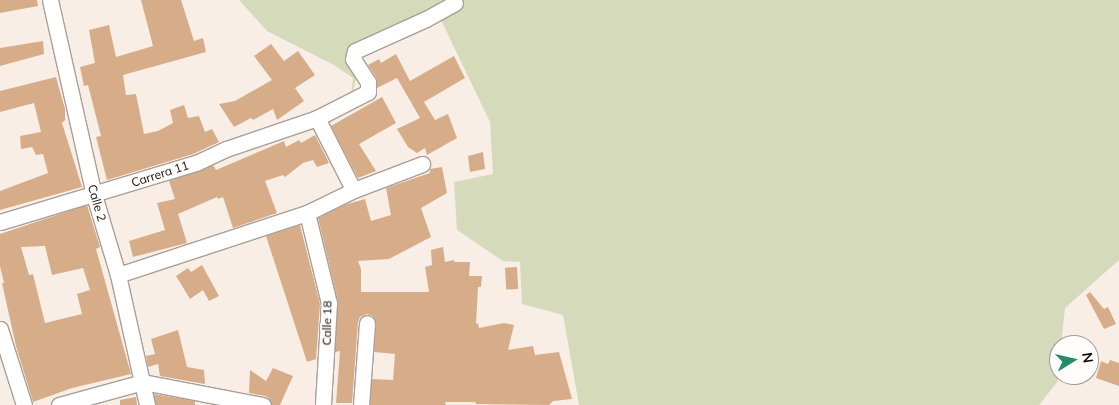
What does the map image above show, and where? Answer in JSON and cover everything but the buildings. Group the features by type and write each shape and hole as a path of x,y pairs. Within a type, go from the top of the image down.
{"street":[{"name":"Calle 2","path":"50,0 94,195 118,275 147,405"},
{"name":"Carrera 11","path":"0,222 196,163 226,149 317,118 368,92 368,82 353,59 355,51 426,19 455,3"},
{"path":"317,118 350,183"},
{"path":"118,275 307,213 354,190 422,164"},
{"name":"Calle 18","path":"307,213 320,255 329,303 323,405"},
{"path":"361,405 367,323"},
{"path":"0,329 24,405"},
{"path":"60,405 143,382 263,405"}],"green space":[{"path":"239,0 1119,0 1119,260 1065,308 1062,335 1049,335 1049,385 1055,385 1039,405 579,405 563,315 522,304 520,262 503,261 457,230 454,182 493,174 490,122 441,20 361,56 350,106 353,78 334,65 267,31"}]}
